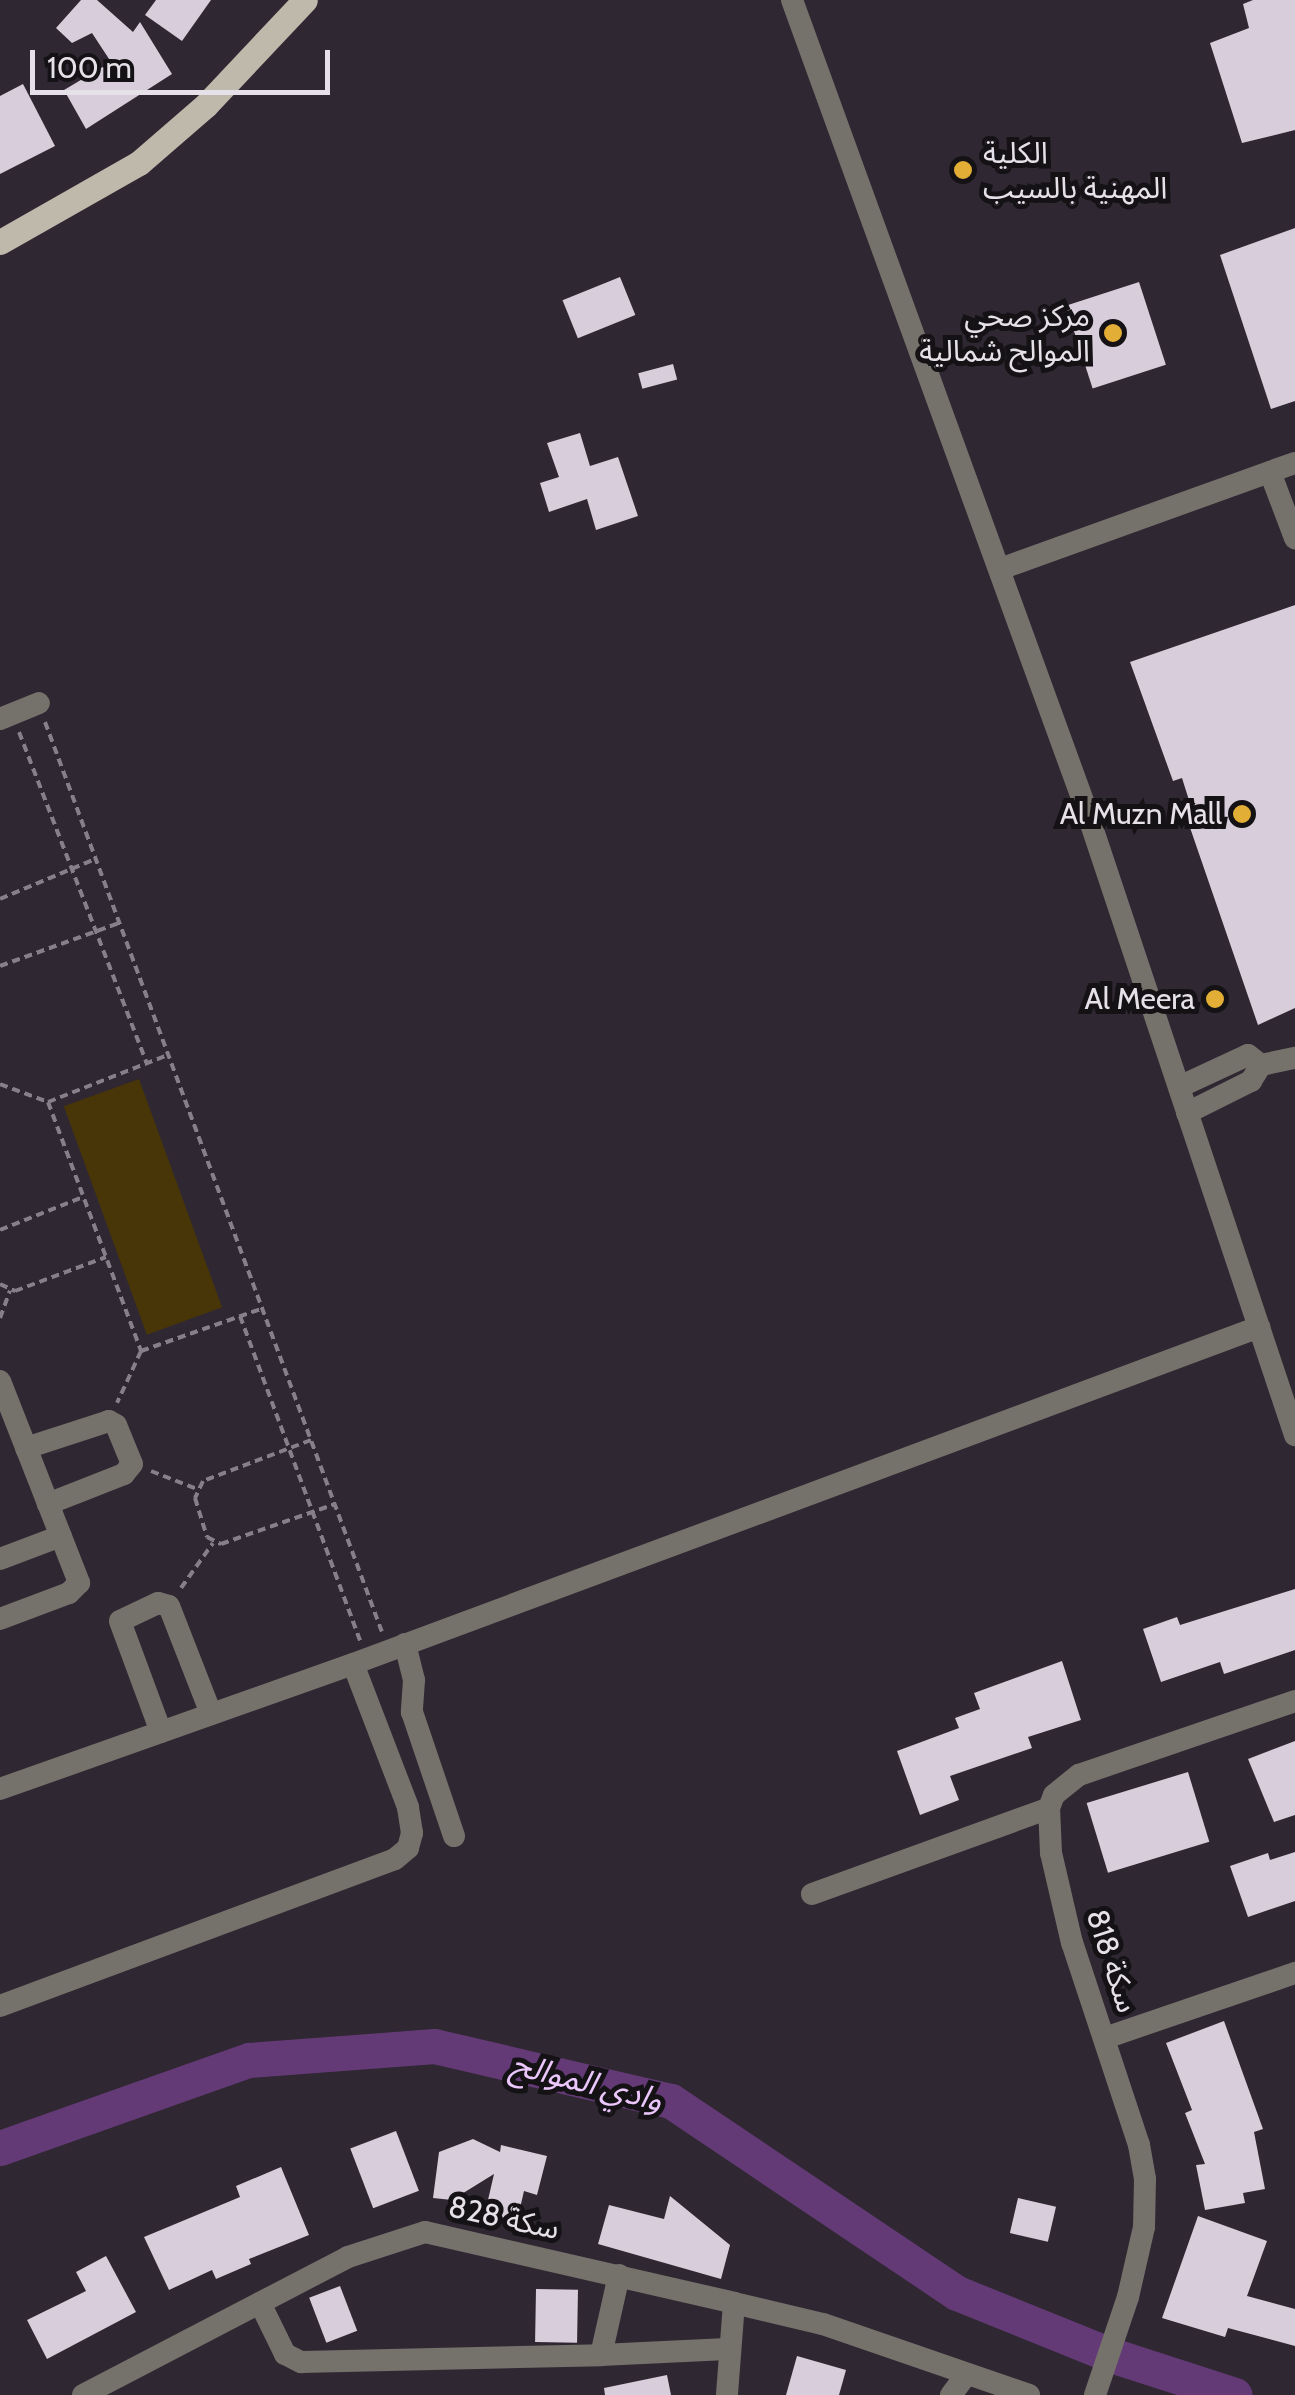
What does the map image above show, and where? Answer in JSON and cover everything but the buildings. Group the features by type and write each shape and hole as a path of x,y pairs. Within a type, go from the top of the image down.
{"main road":[{"path":"0,242 140,163 206,105 305,0"}],"street":[{"path":"792,0 1000,568 1295,1434"},
{"path":"1000,568 1295,462"},
{"path":"1270,472 1295,538"},
{"path":"6,716 38,703"},
{"path":"1179,1087 1254,1060 1295,1058"},
{"path":"1187,1113 1250,1081 1254,1060"},
{"path":"0,1788 378,1654 1259,1328"},
{"path":"0,1619 77,1588 79,1583 2,1394"},
{"path":"26,1448 109,1421 116,1425 132,1464 124,1474 48,1504"},
{"path":"0,1559 60,1536"},
{"path":"161,1732 120,1621 158,1603 169,1606 211,1714"},
{"path":"378,1654 414,1680 412,1712 454,1836"},
{"path":"0,2006 396,1859 408,1848 412,1833 408,1807 378,1654"},
{"path":"812,1894 1048,1808 1054,1795 1079,1775 1295,1701"},
{"name":"سكة 818","path":"1048,1808 1050,1853 1072,1943 1139,2145 1146,2204 1128,2296 1095,2395"},
{"path":"1105,2038 1295,1973"},
{"name":"سكة 828","path":"84,2395 348,2257 425,2232 806,2319 1029,2395"},
{"path":"602,2355 619,2275"},
{"path":"260,2302 285,2354 302,2362 727,2350"},
{"path":"726,2395 734,2303"},
{"path":"951,2395 967,2374"}],"path":[{"path":"38,703 334,1504 378,1654"},
{"path":"6,716 72,868 147,1063"},
{"path":"0,899 95,859"},
{"path":"0,966 119,923"},
{"path":"0,1084 48,1102 168,1054"},
{"path":"48,1102 141,1352 109,1421"},
{"path":"0,1230 84,1198"},
{"path":"10,1291 106,1257"},
{"path":"0,1284 10,1291"},
{"path":"0,1318 10,1291"},
{"path":"141,1352 261,1309"},
{"path":"240,1316 312,1512 378,1654"},
{"path":"213,1543 194,1498 196,1489 203,1482 311,1440"},
{"path":"132,1464 196,1489"},
{"path":"169,1606 213,1543 334,1504"}],"shaded area":[{"path":"139,1079 222,1307 147,1335 64,1106"}],"waterway":[{"name":"وادي الموالح","path":"0,2148 249,2060 434,2046 671,2101 957,2293 1108,2354 1235,2395"}],"place":[{"name":"الكلية المهنية بالسيب","path":"963,170"},
{"name":"مركز صحي الموالح شمالية","path":"1113,333"},
{"name":"Al Muzn Mall","path":"1242,814"},
{"name":"Al Meera","path":"1215,999"}]}
